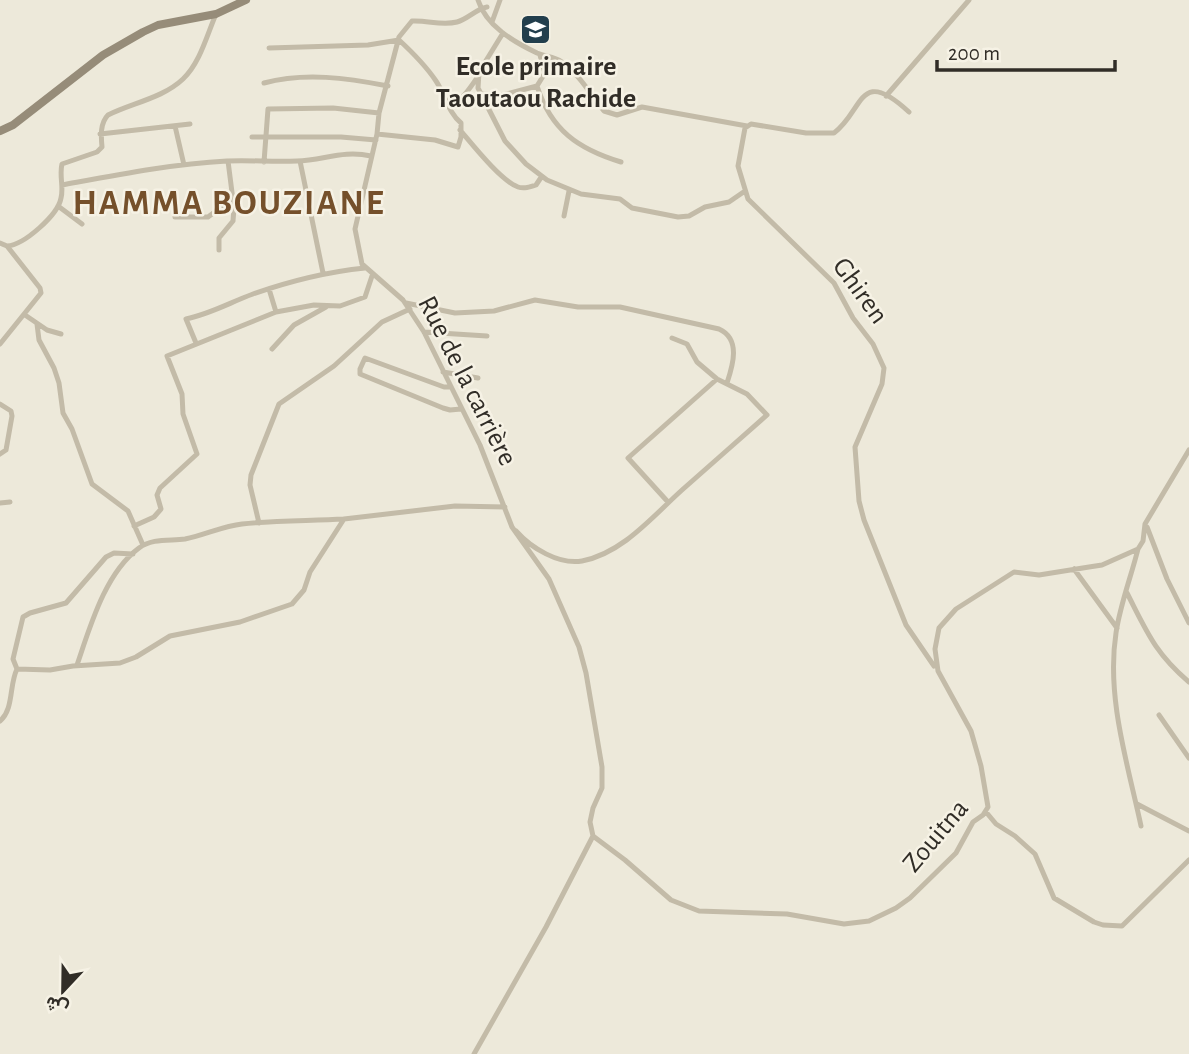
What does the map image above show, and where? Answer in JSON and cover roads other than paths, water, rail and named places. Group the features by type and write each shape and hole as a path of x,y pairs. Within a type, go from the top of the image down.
{"main road":[{"path":"0,131 13,125 103,55 142,32 158,25 216,14 246,0"}],"street":[{"path":"478,0 485,5"},
{"path":"492,22 499,0"},
{"path":"886,96 969,0"},
{"path":"485,5 485,14 503,33 540,55 552,55 562,62 609,114 623,114 642,107 747,126 751,124 806,133 834,132 845,123 859,99 874,92 886,96 909,112"},
{"path":"269,48 368,45 399,40 412,21 440,25 460,22 485,5"},
{"path":"7,246 22,242 58,206 62,195 62,164 97,152 102,147 100,134 104,118 161,93 184,78 193,66 216,14"},
{"path":"448,105 464,96 503,33"},
{"path":"252,137 377,137 435,140 457,147 461,137 461,124 450,114 437,82 412,51 399,40"},
{"name":"Rue de la carrière","path":"399,40 379,113 377,137 355,229 359,257 372,276 392,289 408,306 424,332 480,445 517,538 548,579 571,628 586,673 603,779 590,822 593,836"},
{"path":"481,94 503,94 537,86 545,73 540,55"},
{"path":"264,83 304,76 388,86"},
{"path":"477,78 481,94 505,141 526,164 542,176 569,191 620,199 632,208 678,217 689,216 705,207 729,202 745,191 738,166 747,126"},
{"path":"537,86 550,116 572,140 592,152 621,162"},
{"path":"264,162 268,109 333,108 379,113"},
{"path":"100,134 190,124"},
{"path":"176,126 184,165"},
{"path":"460,130 485,160 515,186 536,186 542,176"},
{"path":"62,185 144,169 184,165 228,161 300,161 350,152 371,156"},
{"path":"219,250 219,238 233,221 228,161"},
{"path":"300,161 323,273"},
{"path":"564,216 569,191"},
{"name":"Ghiren","path":"745,191 748,199 834,283 881,360 884,377 855,447 859,501 906,625 938,671"},
{"path":"58,206 82,225"},
{"path":"175,217 208,217 220,208 234,208"},
{"path":"0,243 7,246 40,288 41,293 0,344"},
{"path":"196,344 186,319 202,316 270,289 323,273 365,268"},
{"path":"134,526 159,513 161,509 157,495 160,488 197,454 183,414 184,402 177,376 167,356 276,312 307,306 326,307 363,299 372,276"},
{"path":"270,289 276,312"},
{"path":"259,523 250,485 251,475 279,404 334,366 382,322 408,306 456,313 494,311 536,300 578,307 620,307 719,329 726,332 733,345 732,367 727,383"},
{"path":"272,349 294,325 326,307"},
{"path":"25,315 37,324 61,334"},
{"path":"37,324 38,340 59,383 63,413 72,429 92,484 128,511 143,545"},
{"path":"424,332 486,336"},
{"path":"512,526 527,541 551,556 579,561 595,558 618,546 767,415 747,394 717,379 697,362 687,344 672,338"},
{"path":"450,387 366,358 360,369 360,374 443,408 461,409"},
{"path":"443,372 478,378"},
{"path":"668,502 628,458 717,379"},
{"path":"0,404 11,411 12,416 6,450 0,454"},
{"path":"1141,826 1116,701 1117,628 1145,524 1189,450"},
{"path":"0,502 10,502"},
{"path":"78,665 108,586 143,545 183,539 228,526 344,519 455,506 505,507"},
{"path":"17,669 50,670 78,665 120,663 136,657 170,636 240,622 292,604 300,597 310,572 344,519"},
{"path":"1145,524 1167,579 1189,623"},
{"name":"Zouitna","path":"593,836 671,900 699,912 787,914 831,922 856,923 882,916 909,898 956,853 973,822 986,812 981,766 971,731 938,671 934,649 944,620 956,609 1014,572 1039,575 1102,565 1138,550"},
{"path":"0,721 8,709 17,669 13,659 23,617 66,603 106,557 114,553 133,554"},
{"path":"1074,569 1117,628"},
{"path":"1127,593 1156,649 1168,664 1189,682"},
{"path":"1159,715 1189,758"},
{"path":"1137,804 1189,831"},
{"path":"986,812 996,824 1035,854 1054,898 1102,925 1122,926 1189,860"},
{"path":"474,1054 546,927 593,836"}],"place":[{"name":"Ecole primaire Taoutaou Rachide","path":"536,30"}],"district":[{"name":"HAMMA BOUZIANE","path":"229,203"}]}
